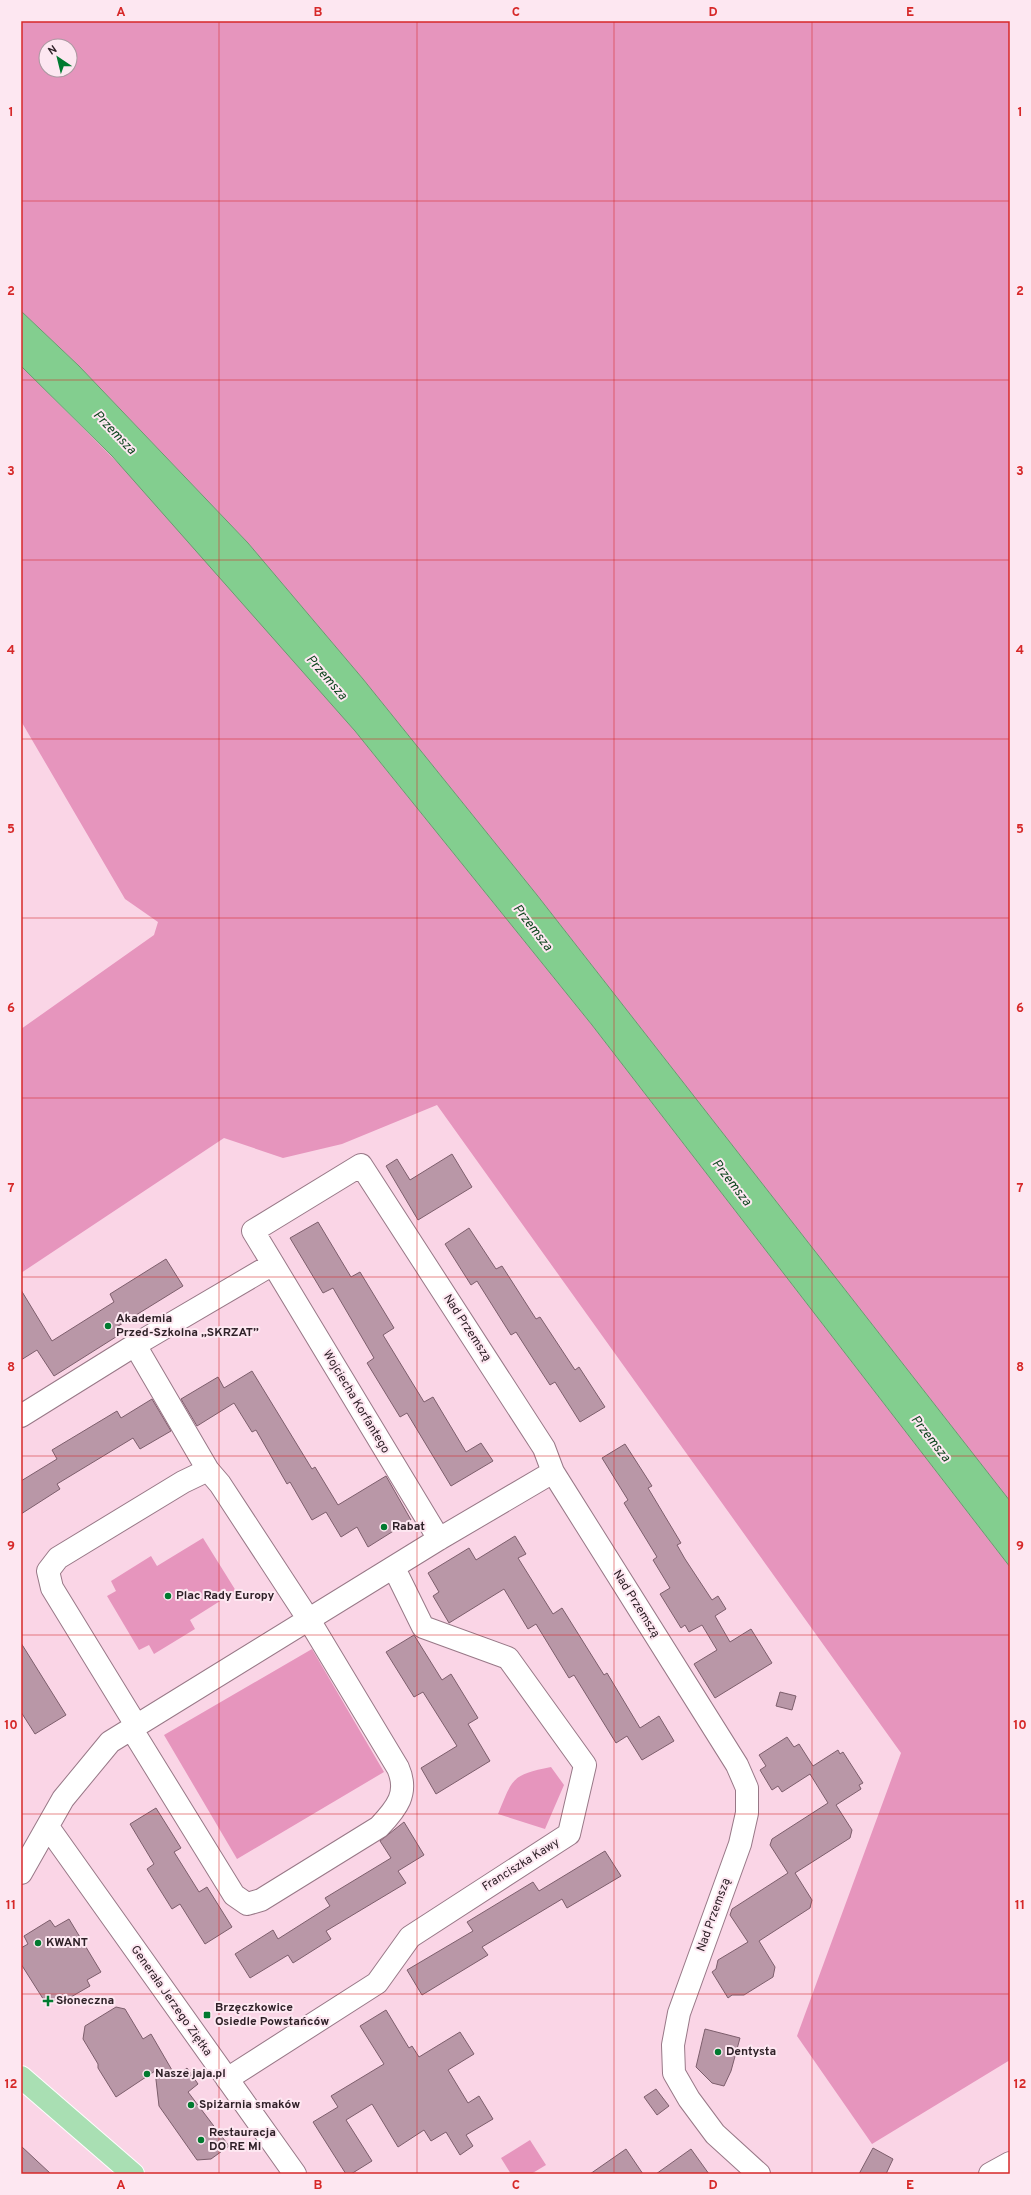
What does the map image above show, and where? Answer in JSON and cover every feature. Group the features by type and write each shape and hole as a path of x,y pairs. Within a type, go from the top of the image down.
{"main road":[{"path":"21,2077 133,2174"}],"street":[{"name":"Nad Przemszą","path":"253,1231 361,1165 544,1448 552,1472 737,1765 747,1788 747,1813 740,1844 679,2013 673,2045 674,2073 689,2099 715,2134 759,2174"},
{"name":"Wojciecha Korfantego","path":"253,1231 439,1539"},
{"path":"21,1416 135,1345 273,1264"},
{"path":"135,1345 208,1470 220,1484 309,1620 402,1776 402,1793 392,1813 379,1826 302,1876 261,1900 248,1904 234,1895 52,1588 48,1571 58,1558 183,1482 208,1470"},
{"path":"21,1873 63,1799 107,1745 439,1539 552,1472"},
{"name":"Franciszka Kawy","path":"227,2079 377,1982 410,1937 569,1834 585,1765 508,1658 423,1627 394,1568"},
{"name":"Generała Jerzego Ziętka","path":"48,1827 295,2174"},
{"path":"990,2174 1010,2163"}],"shaded area":[{"path":"21,21 1010,21 1010,1501 537,895 363,679 248,543 79,366 21,311"},
{"path":"21,366 156,501 355,731 592,1025 1010,1567 1010,2060 872,2144 797,2036 901,1753 437,1105 342,1144 283,1158 224,1138 21,1273 21,1029 154,935 158,922 125,899 21,721"},
{"name":"Plac Rady Europy","path":"203,1538 236,1591 190,1620 195,1629 154,1654 149,1645 139,1650 107,1596 116,1591 111,1581 151,1556 157,1566"},
{"path":"312,1649 384,1772 237,1859 164,1735"},
{"path":"551,1767 564,1785 545,1829 498,1814 511,1785 515,1780 528,1773"},
{"path":"530,2140 546,2165 531,2174 511,2174 501,2158"}],"water":[{"name":"Przemsza","path":"21,311 79,366 248,543 363,679 537,895 1010,1501 1010,1567 592,1025 355,731 112,456 21,366"}],"building":[{"path":"452,1154 472,1187 418,1220 386,1166 397,1159 410,1180"},
{"path":"318,1222 351,1277 360,1272 394,1328 383,1335 424,1402 433,1397 466,1452 481,1443 493,1461 451,1486 407,1413 400,1417 367,1363 374,1358 333,1288 323,1293 290,1238"},
{"path":"469,1228 496,1269 502,1266 536,1319 540,1317 575,1370 579,1367 605,1407 580,1422 555,1382 550,1385 516,1332 511,1335 477,1281 471,1285 445,1244"},
{"path":"166,1259 183,1286 115,1328 119,1335 54,1376 37,1350 21,1360 21,1290 52,1341 114,1302 110,1294"},
{"path":"252,1371 312,1469 315,1467 338,1505 386,1476 411,1520 368,1547 357,1527 341,1537 326,1512 312,1520 290,1482 287,1484 256,1430 252,1432 234,1403 197,1426 181,1399 218,1377 224,1388"},
{"path":"152,1399 171,1431 140,1449 133,1438 57,1484 60,1489 21,1514 21,1481 57,1459 52,1450 117,1411 121,1418"},
{"path":"625,1444 652,1486 648,1488 681,1543 677,1545 685,1559 712,1600 718,1596 726,1609 715,1616 730,1642 751,1629 772,1663 715,1698 694,1664 717,1650 702,1625 689,1632 685,1625 681,1628 660,1594 670,1588 653,1560 657,1557 624,1503 628,1500 602,1458"},
{"path":"515,1536 526,1554 518,1558 553,1614 562,1608 604,1675 607,1673 640,1728 659,1716 674,1741 642,1760 627,1736 616,1743 574,1675 569,1678 536,1624 528,1629 504,1589 449,1623 433,1596 439,1592 428,1573 469,1548 476,1560"},
{"path":"414,1635 442,1680 451,1674 478,1718 468,1724 490,1761 436,1794 421,1768 457,1746 423,1692 414,1697 386,1652"},
{"path":"21,1643 66,1715 35,1734 21,1712"},
{"path":"780,1692 796,1696 792,1710 776,1706"},
{"path":"787,1737 794,1747 799,1744 813,1766 838,1750 840,1754 843,1752 863,1783 859,1785 861,1789 836,1805 852,1830 850,1838 795,1873 812,1900 810,1908 759,1941 775,1967 773,1977 744,1995 732,1995 728,1998 712,1972 716,1969 718,1960 748,1942 730,1915 732,1909 788,1873 770,1845 772,1839 828,1803 810,1774 782,1792 778,1786 772,1790 760,1770 766,1766 759,1755"},
{"path":"156,1808 181,1848 174,1852 199,1892 207,1887 232,1927 205,1944 180,1904 172,1909 147,1869 154,1864 130,1824"},
{"path":"404,1822 424,1855 398,1871 406,1883 326,1931 331,1939 293,1963 288,1955 250,1978 235,1954 273,1930 278,1939 330,1906 325,1898 391,1858 380,1841"},
{"path":"605,1851 621,1876 567,1908 562,1899 482,1947 488,1955 422,1995 407,1970 473,1931 467,1922 533,1882 539,1891"},
{"path":"69,1919 101,1972 87,1980 90,1986 64,2001 61,1996 47,2005 21,1964 21,1948 28,1944 24,1936 50,1920 55,1927"},
{"path":"116,2007 125,2009 143,2039 151,2034 176,2077 187,2068 198,2084 188,2092 229,2146 211,2159 197,2160 159,2106 155,2071 116,2097 98,2068 98,2064 83,2039 85,2026"},
{"path":"386,2010 409,2048 412,2046 419,2057 460,2032 474,2054 448,2070 468,2103 479,2096 493,2119 466,2135 473,2146 460,2155 446,2132 431,2141 424,2130 398,2147 372,2104 346,2120 372,2161 351,2174 346,2174 313,2122 338,2107 331,2096 384,2064 360,2026"},
{"name":"Dentysta","path":"705,2029 740,2038 731,2071 724,2086 712,2083 696,2067"},
{"path":"656,2089 669,2106 657,2115 644,2097"},
{"path":"21,2146 51,2174 21,2174"},
{"path":"873,2148 893,2159 886,2174 859,2174"},
{"path":"626,2149 643,2174 590,2174"},
{"path":"691,2149 709,2174 656,2174"}],"place":[{"name":"Akademia Przed-Szkolna „SKRZAT”","path":"108,1326"},
{"name":"Rabat","path":"384,1527"},
{"name":"Plac Rady Europy","path":"168,1596"},
{"name":"KWANT","path":"38,1943"},
{"name":"Słoneczna","path":"48,2001"},
{"name":"Brzęczkowice Osiedle Powstańców","path":"207,2015"},
{"name":"Dentysta","path":"718,2052"},
{"name":"Nasze jaja.pl","path":"147,2074"},
{"name":"Spiżarnia smaków","path":"191,2105"},
{"name":"Restauracja DO RE MI","path":"201,2140"}]}
